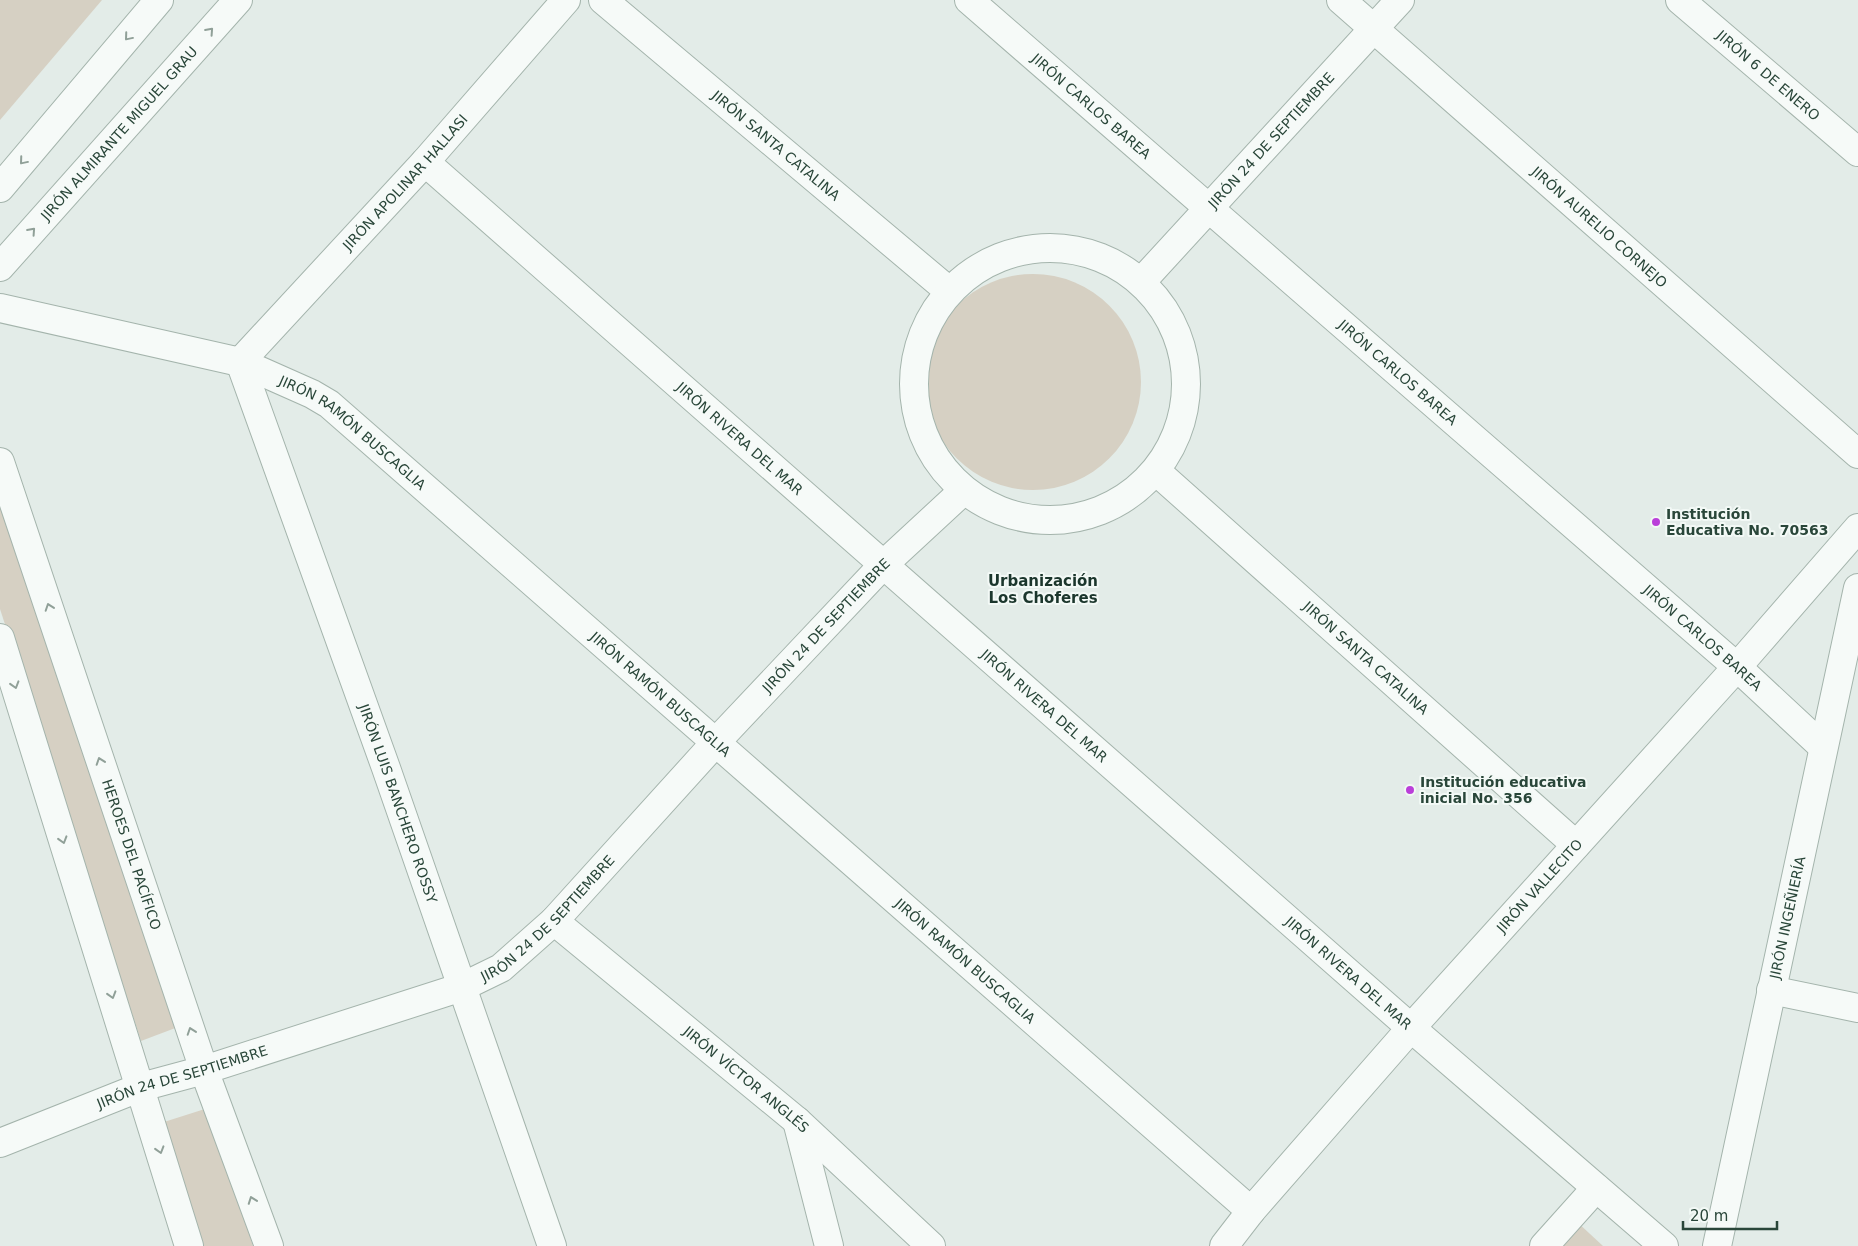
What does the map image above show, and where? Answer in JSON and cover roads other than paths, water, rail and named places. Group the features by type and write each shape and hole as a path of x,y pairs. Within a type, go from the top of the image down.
{"street":[{"path":"0,188 159,0"},
{"name":"JIRÓN ALMIRANTE MIGUEL GRAU","path":"0,267 238,0"},
{"name":"JIRÓN APOLINAR HALLASI","path":"240,362 424,162 566,0"},
{"name":"JIRÓN SANTA CATALINA","path":"604,0 949,291"},
{"name":"JIRÓN CARLOS BAREA","path":"969,0 1737,667 1823,747"},
{"name":"JIRÓN AURELIO CORNEJO","path":"1341,0 1858,454"},
{"name":"JIRÓN 24 DE SEPTIEMBRE","path":"1142,281 1400,0"},
{"name":"JIRÓN 6 DE ENERO","path":"1680,0 1858,152"},
{"name":"JIRÓN RIVERA DEL MAR","path":"424,162 1411,1028 1664,1246"},
{"path":"1043,246 1096,253 1142,281 1173,323 1187,372 1181,425 1156,471 1115,505 1064,521 1011,516 964,490 934,457 917,416 914,372 924,329 949,291 991,259 1043,246"},
{"name":"JIRÓN RAMÓN BUSCAGLIA","path":"0,308 240,362 312,394 329,404 1250,1211"},
{"name":"JIRÓN LUIS BANCHERO ROSSY","path":"240,362 382,758 552,1246"},
{"name":"HEROES DEL PACÍFICO","path":"0,462 204,1070 269,1246"},
{"name":"JIRÓN SANTA CATALINA","path":"1156,471 1576,845"},
{"name":"JIRÓN 24 DE SEPTIEMBRE","path":"0,1143 140,1087 204,1070 462,987 501,968 554,921 716,742 883,565 964,490"},
{"name":"JIRÓN VALLECITO","path":"1224,1246 1250,1211 1411,1028 1737,667 1858,528"},
{"name":"JIRÓN INGEÑIERÍA","path":"1717,1246 1858,588"},
{"path":"0,638 189,1246"},
{"name":"JIRÓN VÍCTOR ANGLÉS","path":"554,921 797,1121 931,1246"},
{"path":"1772,990 1858,1008"},
{"path":"797,1121 828,1246"},
{"path":"1544,1246 1596,1188"}],"place":[{"name":"Institución Educativa No. 70563","path":"1656,522"},
{"name":"Institución educativa inicial No. 356","path":"1410,790"}],"district":[{"name":"Urbanización Los Choferes","path":"1043,590"}]}
